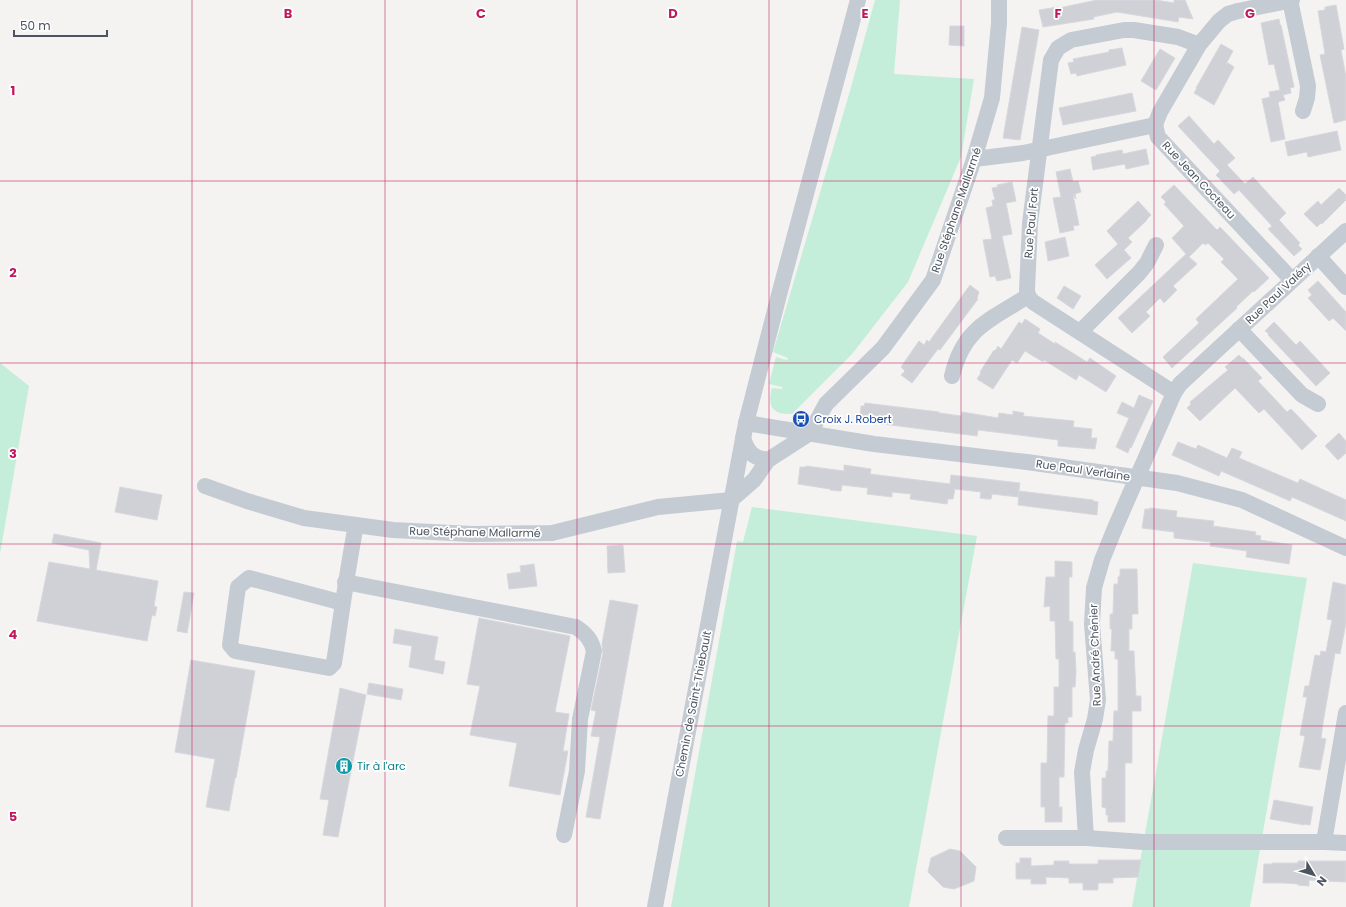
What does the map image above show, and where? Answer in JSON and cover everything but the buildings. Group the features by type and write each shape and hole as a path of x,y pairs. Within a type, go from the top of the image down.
{"street":[{"name":"Chemin de Saint-Thiebault","path":"655,907 745,431 780,291 858,0"},
{"name":"Rue Stéphane Mallarmé","path":"205,486 247,501 304,518 393,530 472,534 552,533 658,507 731,500 754,480 768,460 810,433 826,404 883,348 933,280 974,159 992,98 999,23 999,0"},
{"path":"974,159 1023,153 1155,125 1160,112 1199,45 1214,26 1228,14 1291,0 1308,86 1307,98 1303,111"},
{"name":"Rue Paul Fort","path":"1028,296 1027,282 1030,222 1051,60 1058,48 1071,40 1111,32 1134,30 1178,37 1199,45"},
{"name":"Rue Jean Cocteau","path":"1155,125 1158,137 1292,280"},
{"name":"Rue Paul Valéry","path":"1137,477 1174,392 1180,384 1346,231"},
{"path":"1080,332 1139,273 1147,263 1156,245"},
{"name":"Rue Paul Valéry","path":"1318,256 1346,286"},
{"path":"952,376 955,363 960,352 976,330 984,323 1028,296 1033,302 1174,392"},
{"name":"Rue Paul Valéry","path":"1239,329 1302,395 1318,404"},
{"name":"Rue Paul Verlaine","path":"745,431 810,433 874,444 1177,483 1242,500 1346,548"},
{"path":"745,431 747,450 754,456 768,460"},
{"name":"Rue André Chénier","path":"1086,838 1082,772 1098,700 1092,624 1094,588 1112,534 1137,477"},
{"path":"343,603 248,578 238,587 230,645 235,651 329,668 334,664 356,525"},
{"path":"346,582 576,627 588,636 592,642 594,651 580,719 577,772 564,835"},
{"path":"1324,842 1346,714"},
{"path":"1006,838 1086,838 1144,842 1346,843"}],"green space":[{"path":"875,0 900,0 894,74 974,79 961,157 908,282 852,354 792,414 780,413 773,408 770,400 772,388 782,389 782,387 769,384 776,357 787,360 788,358 773,352 850,91"},
{"path":"0,363 29,386 0,554"},
{"path":"752,507 977,536 909,907 671,907 737,541 743,542"},
{"path":"1193,563 1307,578 1250,907 1132,907"}],"place":[{"name":"Croix J. Robert","path":"801,419"},
{"name":"Tir à l'arc","path":"344,766"}]}
